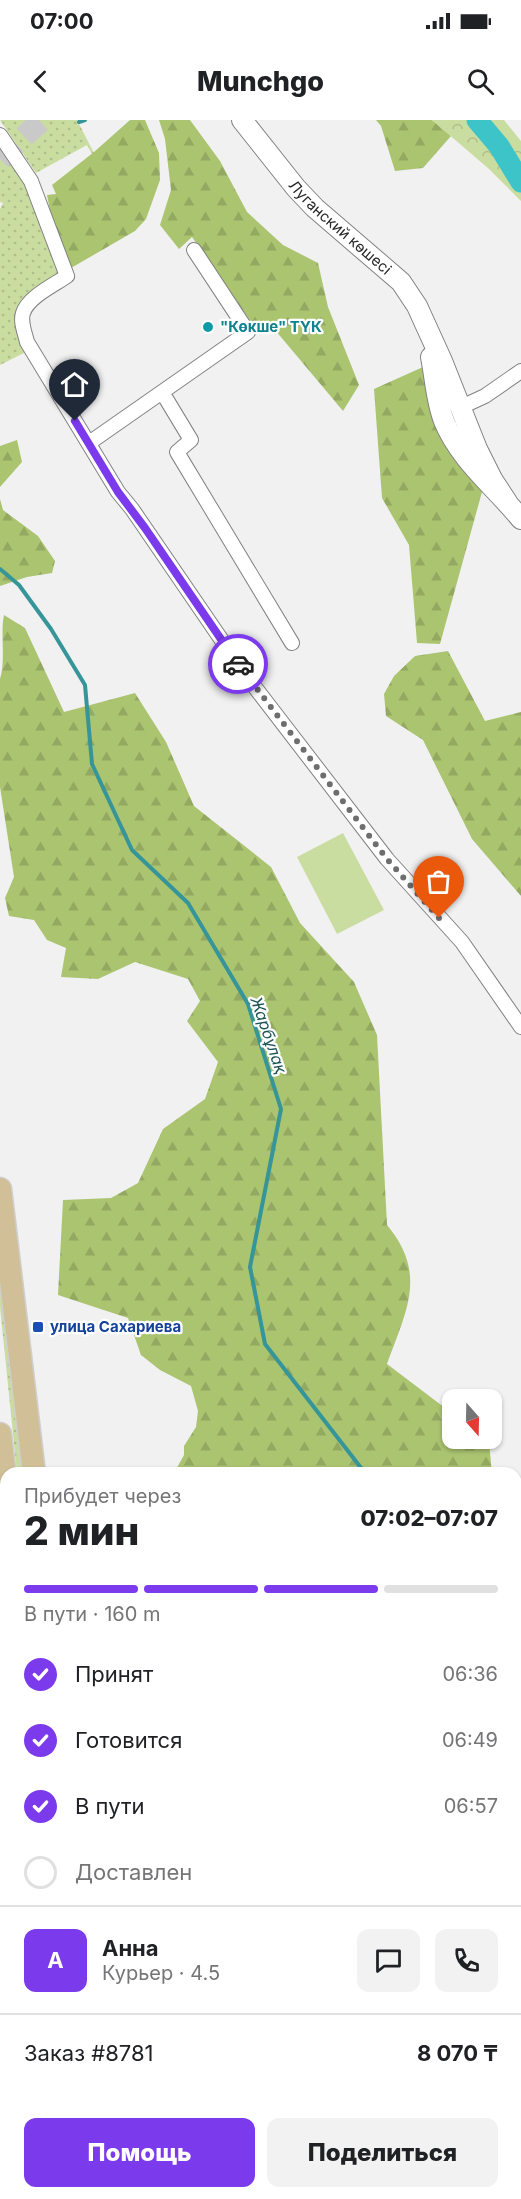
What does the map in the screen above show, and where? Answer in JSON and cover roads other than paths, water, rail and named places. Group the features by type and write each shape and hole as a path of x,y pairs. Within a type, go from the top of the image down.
{"main road":[{"path":"0,1189 32,1467"},
{"path":"0,1434 4,1467"}],"street":[{"name":"Луганский көшесі","path":"242,120 296,188 315,208 401,282 417,306 442,361 459,408 492,479 507,502"},
{"path":"0,135 31,181 67,276 31,300 23,313 23,327 27,342 118,492 247,677 387,859 462,942 521,1027"},
{"path":"89,443 248,332 194,250"},
{"name":"Луганский көшесі","path":"431,339 431,355 443,419 455,442 521,519"},
{"path":"459,408 484,396 521,371"},
{"path":"162,392 191,440 177,452 292,643"}],"waterway":[{"path":"79,122 85,120"},
{"path":"477,120 499,146 521,182"},
{"name":"Жарбұлақ","path":"0,569 19,585 51,629 85,685 92,764 132,850 188,903 248,1004 281,1109 250,1267 265,1344 360,1467"}],"tunnel":[{"path":"0,159 42,120"}],"place":[{"name":"\"Көкше\" ТҮК","path":"208,327"},
{"name":"улица Сахариева","path":"38,1327"}]}
